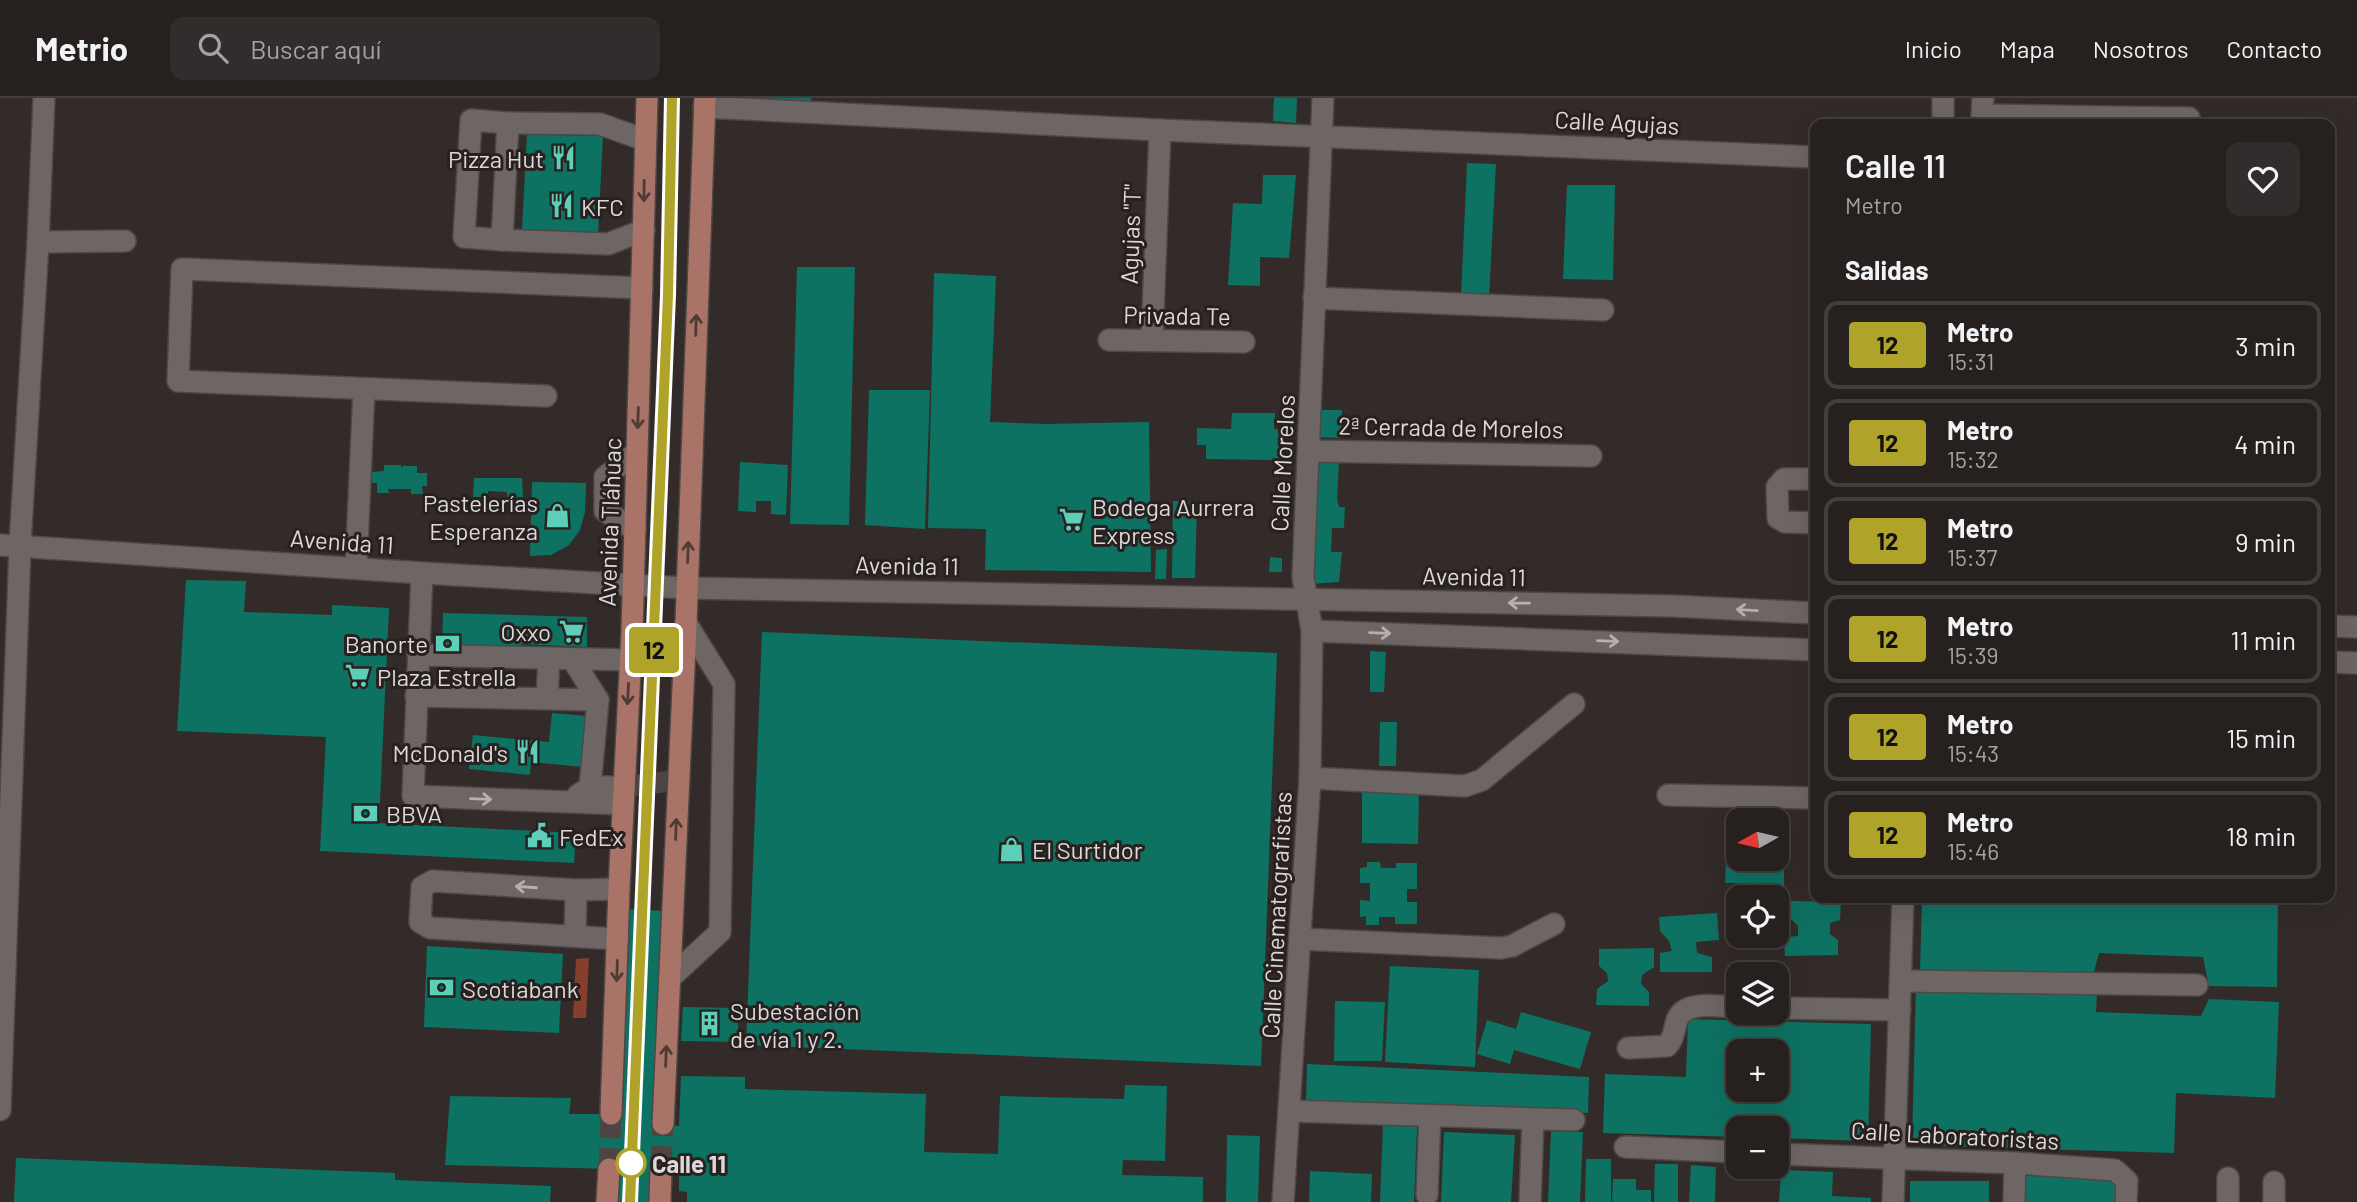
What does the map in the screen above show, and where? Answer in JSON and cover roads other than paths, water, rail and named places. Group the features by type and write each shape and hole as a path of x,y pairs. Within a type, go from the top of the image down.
{"main road":[{"name":"Avenida Tláhuac","path":"611,1114 635,530 647,98"},
{"path":"663,1124 686,623 705,103"},
{"path":"660,1202 662,1167"},
{"path":"607,1202 609,1169"}],"street":[{"path":"0,1110 10,545 38,242 44,98"},
{"name":"Calle Morelos","path":"1312,631 1303,577 1323,98"},
{"path":"1942,119 1943,98"},
{"path":"1983,98 1982,115 2063,119"},
{"name":"Calle Agujas","path":"705,103 1160,130 1810,157"},
{"path":"2160,119 2189,118"},
{"path":"644,230 608,244 464,237 471,120 600,124 645,140"},
{"path":"502,240 508,123"},
{"name":"Agujas \"T\"","path":"1152,341 1160,130"},
{"path":"38,242 125,242"},
{"path":"546,396 178,382 182,269 642,288"},
{"path":"1314,298 1604,310"},
{"name":"Privada Te","path":"1109,340 1244,342"},
{"path":"356,568 364,389"},
{"name":"2ª Cerrada de Morelos","path":"1310,450 1591,456"},
{"path":"635,530 605,511 606,477 636,453"},
{"path":"1810,479 1784,479 1777,487 1778,518 1785,522 1810,523"},
{"name":"Avenida 11","path":"10,545 422,573 686,587 1672,606 1810,613"},
{"path":"422,573 413,796 568,803 623,796"},
{"path":"1672,606 1672,644"},
{"path":"670,978 720,932 724,684 686,623"},
{"path":"2335,626 2357,627"},
{"path":"1312,631 1810,650"},
{"name":"Calle Cinematografistas","path":"1283,1202 1310,778 1312,631"},
{"path":"418,655 630,660"},
{"path":"547,698 549,659"},
{"path":"568,803 590,787 598,700 573,660"},
{"path":"2335,662 2357,663"},
{"path":"416,696 598,700"},
{"path":"1310,778 1465,786 1482,780 1574,704"},
{"path":"590,787 623,796"},
{"path":"1668,794 1810,798"},
{"path":"618,939 430,929 420,922 422,887 433,880 576,890 619,889"},
{"path":"575,936 576,890"},
{"path":"1893,1202 1903,903"},
{"path":"1300,939 1501,948 1512,946 1554,924"},
{"path":"1902,981 1917,979 2197,985"},
{"path":"1628,1048 1667,1046 1671,1042 1680,1014 1690,1007 1726,1007"},
{"path":"1789,1008 1900,1010"},
{"path":"1290,1111 1574,1120"},
{"path":"1427,1195 1430,1115"},
{"path":"1530,1202 1533,1119"},
{"path":"1625,1147 1726,1151"},
{"name":"Calle Laboratoristas","path":"1789,1155 2015,1163 2115,1170 2127,1181 2126,1202"},
{"path":"2014,1202 2015,1163"},
{"path":"2228,1178 2228,1202"}],"tunnel":[{"path":"624,787 678,780"},
{"path":"609,1169 611,1114"},
{"path":"661,1167 663,1124"}],"railway":[{"path":"630,1202 668,295 672,98"}],"metro line":[{"name":"12","path":"630,1202 668,295 672,98"}],"place":[{"name":"Pizza Hut","path":"564,158"},
{"name":"KFC","path":"561,206"},
{"name":"Pastelerías Esperanza","path":"558,516"},
{"name":"Bodega Aurrera Express","path":"1072,520"},
{"name":"Oxxo","path":"571,631"},
{"name":"Banorte","path":"448,643"},
{"name":"Plaza Estrella","path":"357,676"},
{"name":"McDonald's","path":"528,752"},
{"name":"BBVA","path":"366,813"},
{"name":"FedEx","path":"539,836"},
{"name":"El Surtidor","path":"1012,849"},
{"name":"Scotiabank","path":"442,988"},
{"name":"Subestación de vía 1 y 2.","path":"710,1024"},
{"name":"Calle 11","path":"631,1163"}]}
